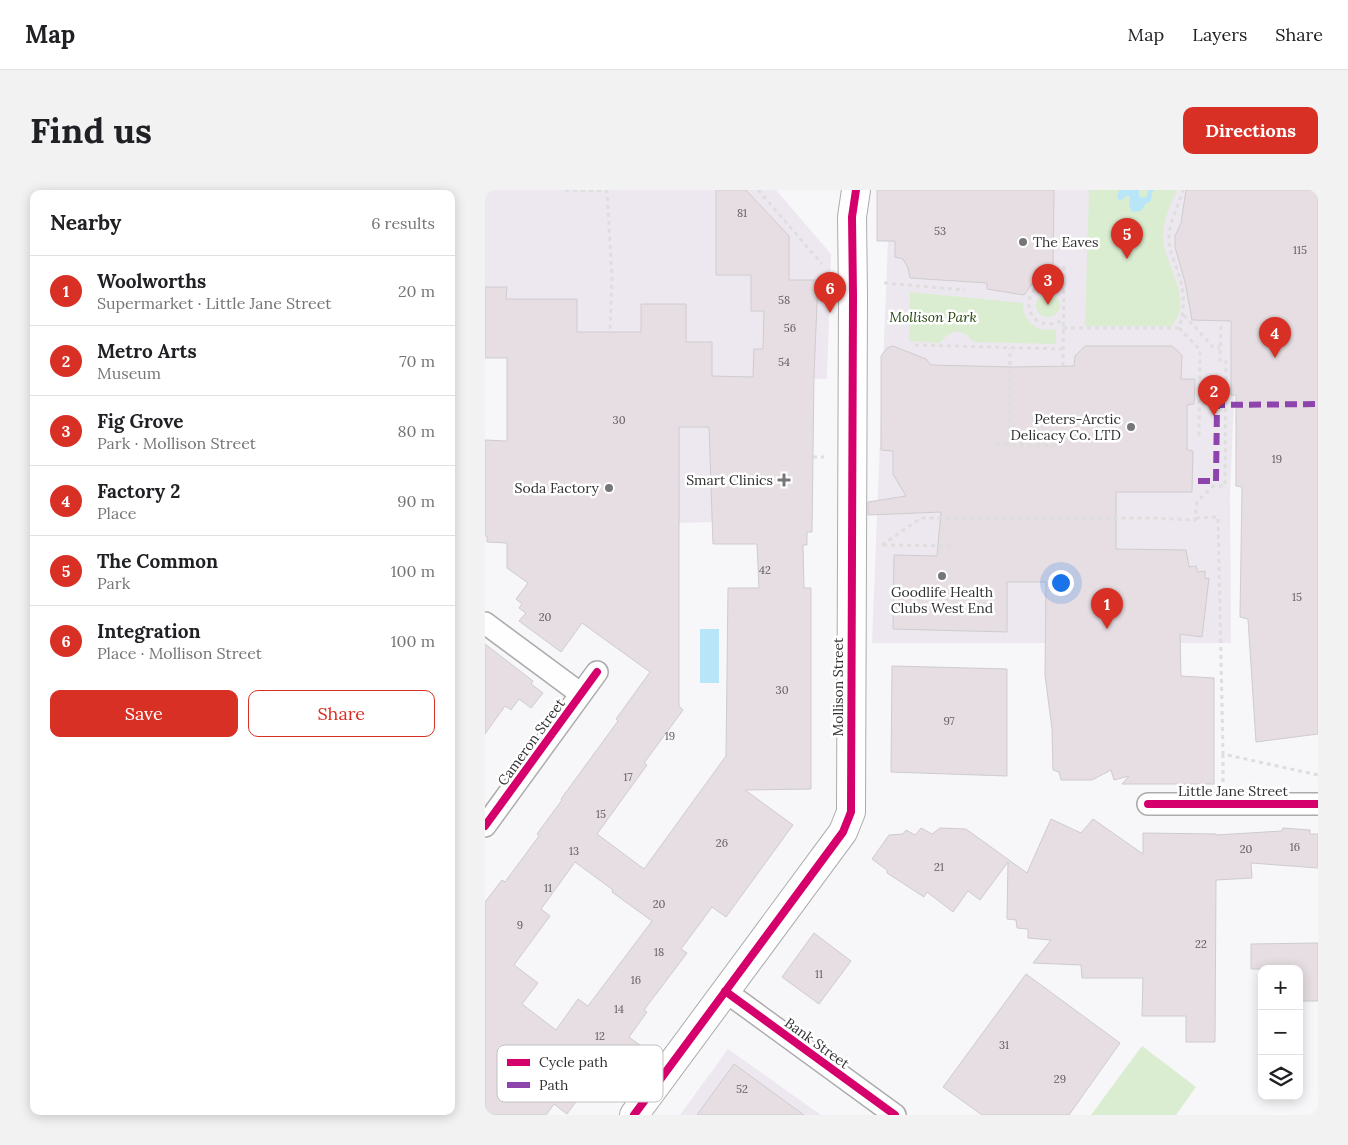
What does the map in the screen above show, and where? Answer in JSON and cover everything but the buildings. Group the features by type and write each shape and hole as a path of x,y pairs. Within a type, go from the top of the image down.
{"street":[{"name":"Mollison Street","path":"663,1075 843,832 851,812 852,224 856,190"},
{"name":"Cameron Street","path":"485,624 581,694"},
{"name":"Cameron Street","path":"485,826 597,672"},
{"name":"Little Jane Street","path":"1148,804 1318,804"},
{"name":"Bank Street","path":"725,991 895,1115"},
{"name":"Mollison Street","path":"634,1115 644,1102"}],"path":[{"path":"565,190 607,191 612,278 610,332"},
{"path":"758,190 822,264"},
{"path":"1179,328 1184,314 1183,290 1170,251 1169,240 1183,190"},
{"path":"1063,366 1064,265"},
{"path":"884,283 965,290"},
{"path":"1064,289 1057,284 1043,284 1032,292 1028,305 1030,312 1039,322 1052,324 1064,318"},
{"path":"1184,314 1213,347 1220,348"},
{"path":"1196,518 1197,502 1213,486 1225,486 1226,360 1220,360 1221,323"},
{"path":"1063,328 1179,328 1200,350 1199,438"},
{"path":"915,346 1063,349"},
{"path":"1009,446 1010,348"},
{"path":"996,445 1062,445"},
{"path":"813,457 824,457"},
{"path":"951,546 882,545 921,518 1195,520 1196,518 1218,517 1223,789"},
{"path":"1223,754 1318,775"}],"shaded area":[{"path":"485,190 776,190 831,254 827,379 712,377 712,522 679,523 679,693 507,568 507,358 485,358"},
{"path":"887,190 1232,190 1230,321 1234,400 1230,493 1231,643 872,643 888,241"},
{"path":"728,1049 821,1115 680,1115"}],"green space":[{"path":"1089,190 1177,190 1167,213 1163,232 1164,246 1177,283 1180,301 1179,313 1172,326 1085,326"},
{"name":"Mollison Park","path":"910,292 1023,303 1025,315 1032,325 1043,330 1056,329 1056,344 973,342 961,332 948,335 940,343 909,341"},
{"path":"1048,293 1057,296 1060,305 1057,314 1048,317 1039,314 1036,305 1039,296"},
{"path":"1142,1046 1196,1087 1176,1115 1091,1115"}],"water":[{"path":"1119,190 1139,190 1139,197 1143,198 1147,196 1148,190 1155,190 1152,192 1151,201 1146,203 1141,211 1132,212 1129,206 1130,196 1119,200 1117,198"},
{"path":"700,629 719,629 719,683 700,683"}],"marked path":[{"path":"1198,481 1216,481 1217,405 1318,404"}],"cycle path":[{"path":"663,1076 843,832 851,812 852,217 856,190"},
{"path":"485,826 597,672"},
{"path":"1148,804 1318,804"},
{"path":"725,991 895,1115"},
{"path":"634,1115 644,1102"}],"place":[{"name":"The Eaves","path":"1023,242"},
{"name":"The Common","path":"1127,259"},
{"name":"Fig Grove","path":"1048,305"},
{"name":"Integration","path":"830,313"},
{"name":"Factory 2","path":"1275,358"},
{"name":"Metro Arts","path":"1214,416"},
{"name":"Peters-Arctic Delicacy Co. LTD","path":"1131,427"},
{"name":"Smart Clinics","path":"784,480"},
{"name":"Soda Factory","path":"609,488"},
{"name":"Goodlife Health Clubs West End","path":"942,576"},
{"name":"Woolworths","path":"1107,629"}]}
